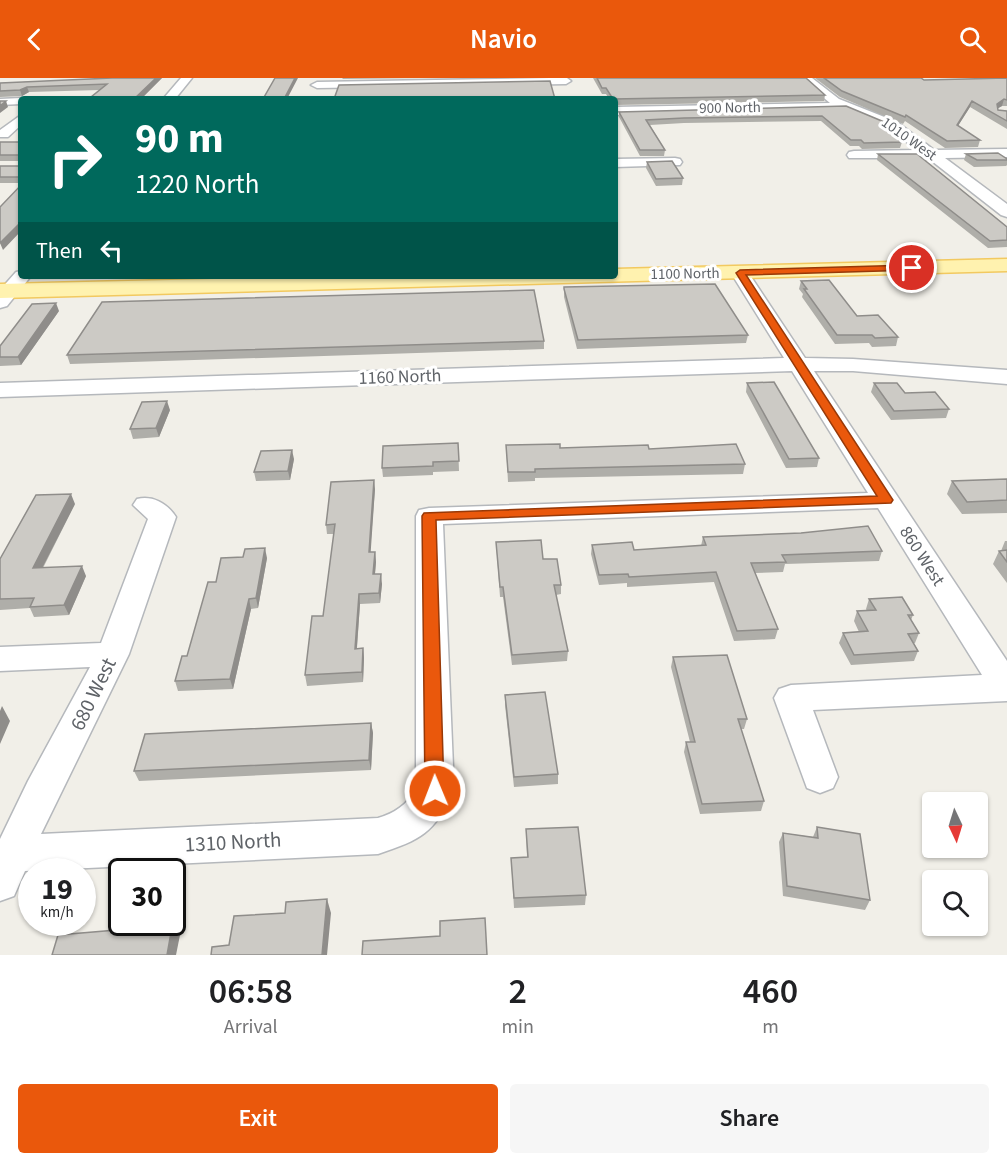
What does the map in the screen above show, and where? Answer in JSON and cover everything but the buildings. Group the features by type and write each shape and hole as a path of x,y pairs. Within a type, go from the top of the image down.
{"main road":[{"name":"1100 North","path":"618,276 1007,265"},
{"name":"1100 North","path":"8,290 142,288 364,279"}],"street":[{"path":"172,96 187,78"},
{"name":"1010 West","path":"806,78 835,101 893,125 1007,212"},
{"path":"312,96 318,82 567,83"},
{"path":"0,102 18,102"},
{"name":"900 North","path":"618,111 845,106"},
{"path":"2,134 18,121"},
{"path":"2,134 18,134"},
{"path":"854,155 1007,153"},
{"path":"618,163 675,162"},
{"name":"860 West","path":"740,273 886,500 1002,674"},
{"name":"1160 North","path":"0,390 799,364 854,365 1007,377"},
{"name":"1310 North","path":"7,867 378,836 401,829 414,820 426,810 435,791 429,516 886,500"},
{"name":"680 West","path":"7,867 41,792 76,729 113,654 162,517 146,505"},
{"path":"0,659 113,654"},
{"path":"820,777 791,698 1002,674"}],"route":[{"path":"435,791 429,516 886,500 740,273 912,268"}]}
